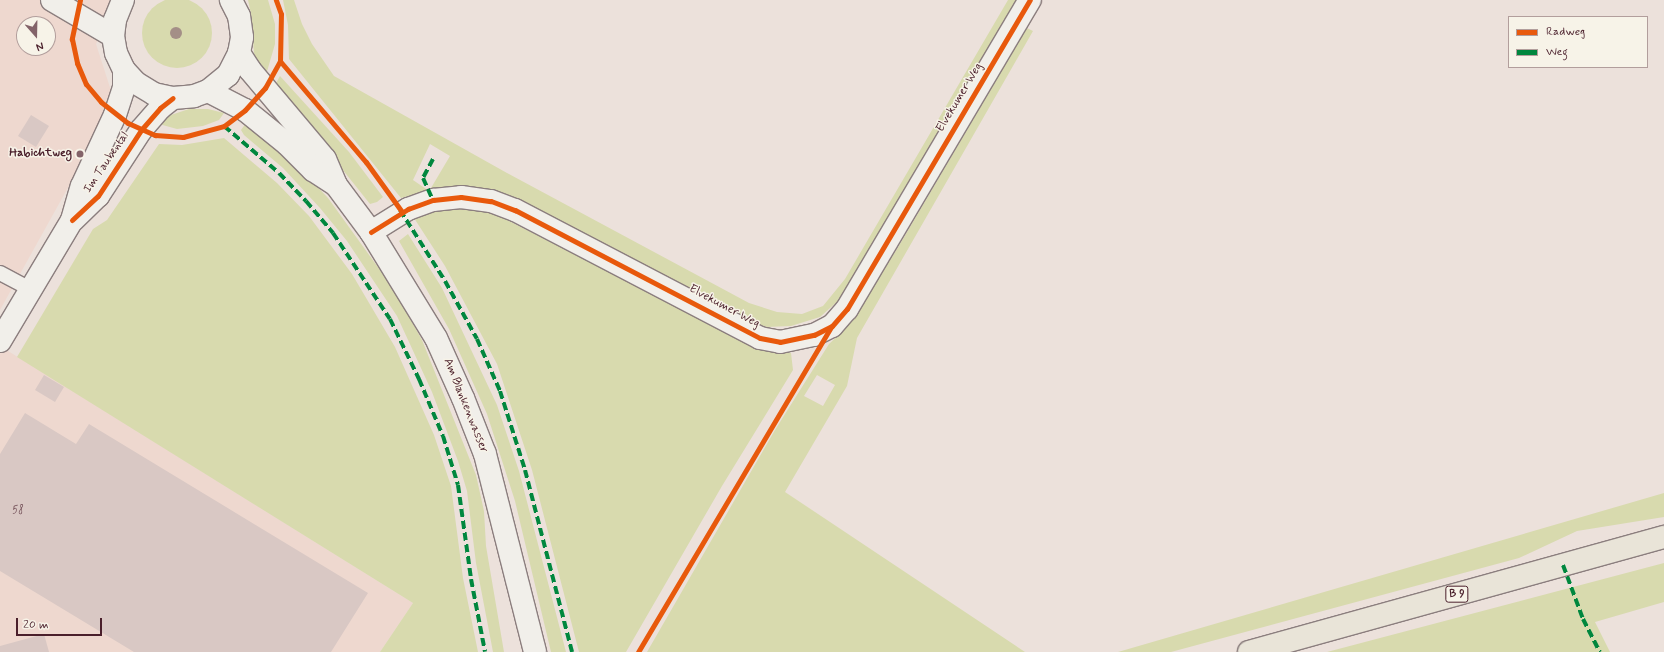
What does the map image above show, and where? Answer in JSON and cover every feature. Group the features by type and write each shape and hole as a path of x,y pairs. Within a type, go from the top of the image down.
{"main road":[{"name":"B 9","path":"1250,652 1664,537"}],"street":[{"path":"52,0 113,36"},
{"path":"123,0 115,20 113,36 116,53 124,70 136,83 154,94 173,98 194,96 208,90 228,75 238,54 242,36 239,16 231,0"},
{"name":"Elvekumer Weg","path":"371,232 408,209 433,200 461,197 491,201 515,210 760,338 780,342 814,336 832,326 847,309 1030,0"},
{"name":"Am Blankenwasser","path":"238,54 325,159 336,185 371,232 420,310 463,398 485,454 498,498 535,652"},
{"name":"Im Taubental","path":"0,341 32,290 72,220 82,186 116,115 124,88 124,70"},
{"name":"Am Blankenwasser","path":"208,90 245,110 287,144 313,170 336,185"},
{"name":"Im Taubental","path":"72,220 98,196 141,130 160,108 173,98"}],"lane":[{"path":"0,273 32,290"}],"shaded area":[{"path":"0,0 116,0 96,44 115,103 0,310"},
{"path":"0,346 413,603 380,652 0,652"}],"green space":[{"path":"170,-1 184,-1 196,4 202,8 211,26 211,40 206,52 202,58 184,67 170,67 158,62 152,58 143,40 143,26 148,14 152,8"},
{"path":"248,0 268,0 275,24 275,44 266,75 260,71 254,53 251,14"},
{"path":"283,0 294,0 302,24 312,44 334,76 507,173 749,303 777,312 802,314 823,306 845,279 1008,0 1017,0 839,300 820,317 791,326 767,327 744,320 520,201 431,188 450,156 430,144 413,180 429,191 401,198 289,59 288,25"},
{"path":"1027,28 1033,31 857,338 847,386 785,492 1025,652 647,652 775,430 829,344 847,327 897,249","holes":["817,375 835,385 823,406 804,396"]},
{"path":"280,76 349,152 383,197 377,202 370,204 275,85"},
{"path":"189,109 208,109 224,113 219,120 203,126 177,129 159,124 168,116"},
{"path":"246,123 290,158 328,198 393,288 422,340 476,475 484,511 486,546 504,652 493,652 476,563 467,491 458,461 432,392 397,316 347,241 320,208 283,168 244,135 241,130"},
{"path":"224,138 277,183 309,216 352,274 395,347 434,435 451,486 463,578 478,652 380,652 413,603 17,357 93,229 107,220 159,144 182,145"},
{"path":"454,208 487,210 755,345 791,353 793,370 722,486 626,652 579,652 532,470 497,364 445,266 414,218 431,211"},
{"path":"408,234 442,288 497,405 519,471 566,652 551,652 515,501 487,414 449,329 399,241"},
{"path":"1664,493 1664,517 1577,531 1519,558 1171,652 1118,652"},
{"path":"1664,563 1664,602 1595,622 1610,652 1327,652"}],"building":[{"path":"31,115 49,126 36,147 18,136"},
{"path":"44,375 64,387 55,402 35,390"},
{"path":"25,413 76,444 89,424 368,593 331,652 134,652 0,571 0,454"},
{"path":"44,634 49,652 0,652 0,646"}],"marked path":[{"path":"224,126 279,173 306,201 333,233 390,319 419,379 443,436 458,485 471,579 485,652"},
{"path":"433,159 423,178 433,200"},
{"path":"400,210 445,281 477,339 500,391 525,470 572,652"},
{"path":"1563,565 1583,619 1600,652"}],"cycle path":[{"path":"80,0 72,39 77,63 86,84 101,102 128,123 155,135 183,137 224,126 245,110 265,88 280,61 281,14 276,0"},
{"path":"371,232 408,209 433,200 461,197 491,201 515,210 760,338 780,342 814,335 832,326 847,309 1030,0"},
{"path":"280,61 366,162 402,212"},
{"path":"72,220 98,196 141,130 160,108 173,98"},
{"path":"638,652 831,327"}],"place":[{"name":"Habichtweg","path":"80,154"}]}
